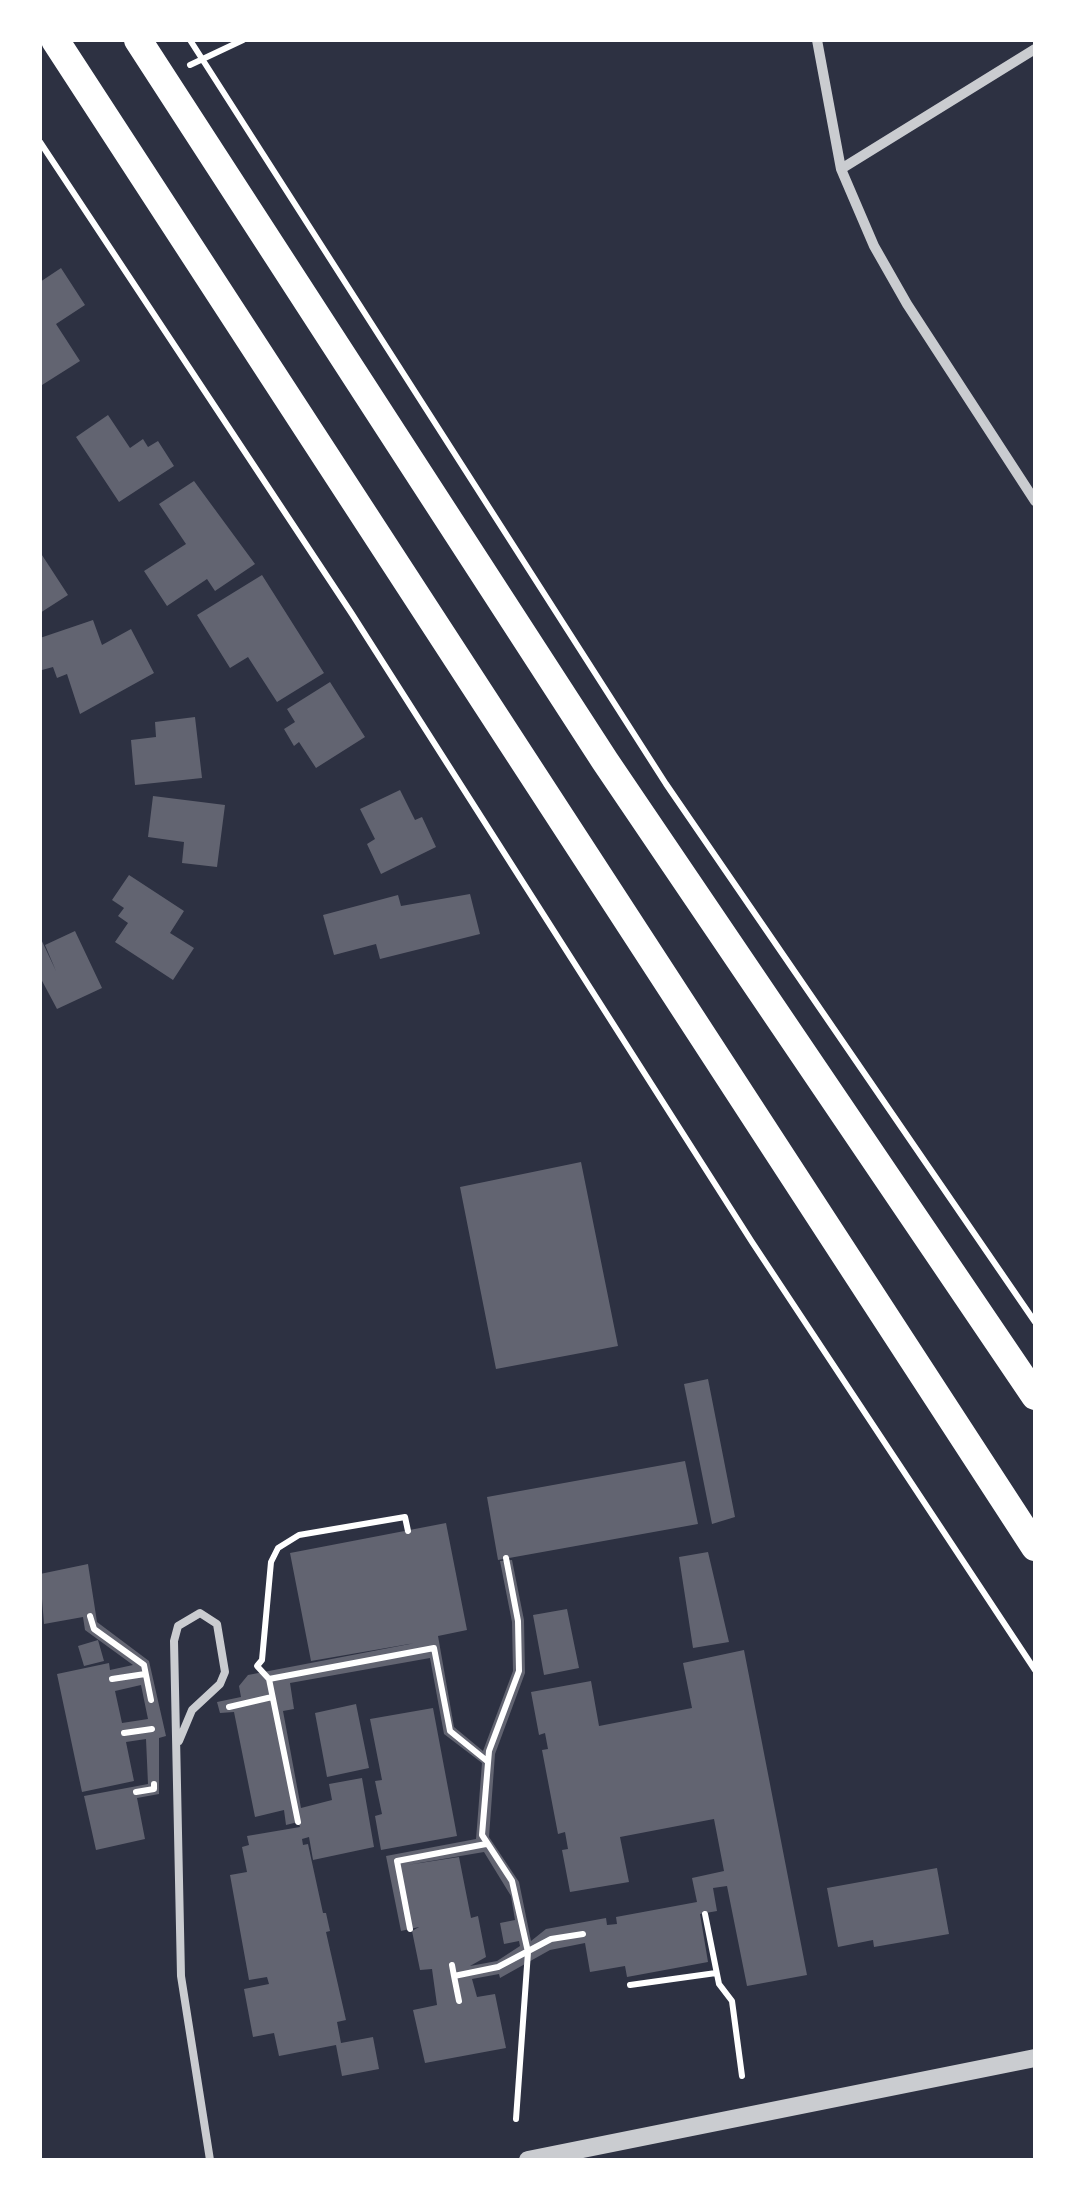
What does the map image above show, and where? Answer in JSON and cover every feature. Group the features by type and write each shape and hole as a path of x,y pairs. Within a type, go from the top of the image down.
{"highway":[{"path":"54,40 1035,1547"},
{"path":"138,40 606,761 1035,1396"}],"street":[{"path":"817,40 841,169 874,246 907,304 1035,501"},
{"path":"841,169 1035,49"},
{"path":"528,2160 1035,2058"}],"lane":[{"path":"179,1741 192,1710 220,1684 225,1672 218,1624 200,1613 178,1626 174,1641 181,1976 210,2160"}],"path":[{"path":"190,40 666,784 1035,1322"},
{"path":"164,80 243,40"},
{"path":"40,142 352,614 752,1242 1035,1670"},
{"path":"298,1822 269,1680 257,1666 262,1660 271,1562 278,1548 300,1535 405,1517 408,1530"},
{"path":"506,1558 518,1621 519,1671 488,1762 482,1836 512,1881 528,1952 516,2118"},
{"path":"90,1616 94,1629 144,1665 156,1727 124,1733"},
{"path":"269,1680 434,1648 450,1731 488,1762"},
{"path":"112,1678 146,1674"},
{"path":"218,1709 272,1697"},
{"path":"152,1729 152,1744"},
{"path":"136,1792 154,1789 154,1774"},
{"path":"410,1928 397,1862 486,1844"},
{"path":"705,1914 716,1972 732,2002 742,2076"},
{"path":"454,1976 498,1967 551,1940 583,1934"},
{"path":"452,1965 459,2001"},
{"path":"630,1985 716,1972"}],"building":[{"path":"61,268 85,305 56,324 80,361 42,385 40,282"},
{"path":"108,415 130,448 143,439 148,447 158,441 174,466 119,502 76,437"},
{"path":"194,481 255,564 215,591 207,579 167,606 144,571 186,544 159,504"},
{"path":"40,552 68,595 40,613"},
{"path":"262,575 324,673 277,702 248,657 230,668 197,615"},
{"path":"93,620 102,645 131,629 154,673 80,714 67,674 57,678 53,667 42,670 40,638"},
{"path":"330,682 365,737 316,768 299,742 294,746 284,729 295,722 287,709"},
{"path":"195,717 202,778 135,785 131,740 156,737 155,722"},
{"path":"400,790 415,820 422,817 436,847 381,874 367,844 375,839 360,809"},
{"path":"153,796 225,805 217,867 182,863 184,842 148,837"},
{"path":"129,875 184,911 170,933 194,948 173,980 115,942 128,923 118,916 124,908 112,900"},
{"path":"470,894 480,934 380,959 376,944 334,955 323,915 398,895 401,906"},
{"path":"75,931 102,988 57,1009 40,977 40,937 56,971 45,945"},
{"path":"581,1162 618,1346 496,1369 460,1187"},
{"path":"708,1379 735,1517 712,1524 684,1384"},
{"path":"685,1461 698,1524 498,1560 487,1497"},
{"path":"446,1523 467,1630 438,1636 454,1727 483,1751 513,1671 512,1622 500,1561 512,1560 524,1620 525,1673 495,1754 489,1837 519,1882 531,1941 546,1929 606,1918 607,1925 617,1924 616,1917 697,1902 692,1878 724,1871 714,1819 620,1837 629,1882 570,1892 562,1850 568,1849 565,1832 558,1834 542,1750 548,1749 545,1733 539,1735 531,1692 591,1681 599,1726 692,1708 683,1663 744,1650 807,1975 747,1986 727,1886 713,1888 717,1911 700,1914 708,1962 627,1977 625,1966 590,1972 585,1943 550,1950 500,1978 499,1974 472,1979 477,1997 495,1994 506,2048 425,2063 413,2010 437,2005 432,1969 420,1970 412,1931 419,1927 401,1931 386,1856 476,1839 482,1763 444,1734 430,1658 290,1683 294,1709 283,1711 301,1808 332,1800 329,1784 362,1778 374,1847 313,1860 309,1837 302,1839 303,1845 308,1844 330,1931 326,1932 346,2020 337,2022 341,2043 373,2037 379,2069 342,2076 336,2045 279,2056 274,2033 253,2037 244,1989 269,1984 267,1977 249,1980 230,1875 247,1872 242,1847 249,1845 247,1836 300,1827 298,1822 286,1825 284,1810 255,1817 234,1712 220,1713 217,1702 241,1697 239,1686 248,1675 415,1643 311,1661 290,1553","holes":["484,1852 511,1896 515,1920 500,1923 504,1944 519,1941 520,1946 497,1961 470,1966 486,1957 478,1916 471,1918 459,1857 407,1865"]},
{"path":"708,1552 729,1642 693,1648 679,1557"},
{"path":"88,1564 97,1622 149,1661 166,1736 159,1738 159,1794 137,1798 145,1839 96,1850 84,1796 148,1784 146,1739 126,1742 134,1781 82,1792 57,1674 109,1663 110,1670 133,1665 85,1630 83,1617 44,1624 40,1574","holes":["141,1685 148,1719 122,1723 115,1691"]},
{"path":"567,1609 579,1668 544,1675 533,1615"},
{"path":"98,1640 104,1661 84,1666 78,1646"},
{"path":"356,1704 369,1768 327,1777 315,1713"},
{"path":"433,1708 457,1836 381,1850 375,1816 382,1814 375,1781 382,1780 370,1719"},
{"path":"937,1868 949,1934 874,1947 873,1940 838,1947 827,1888"}]}
